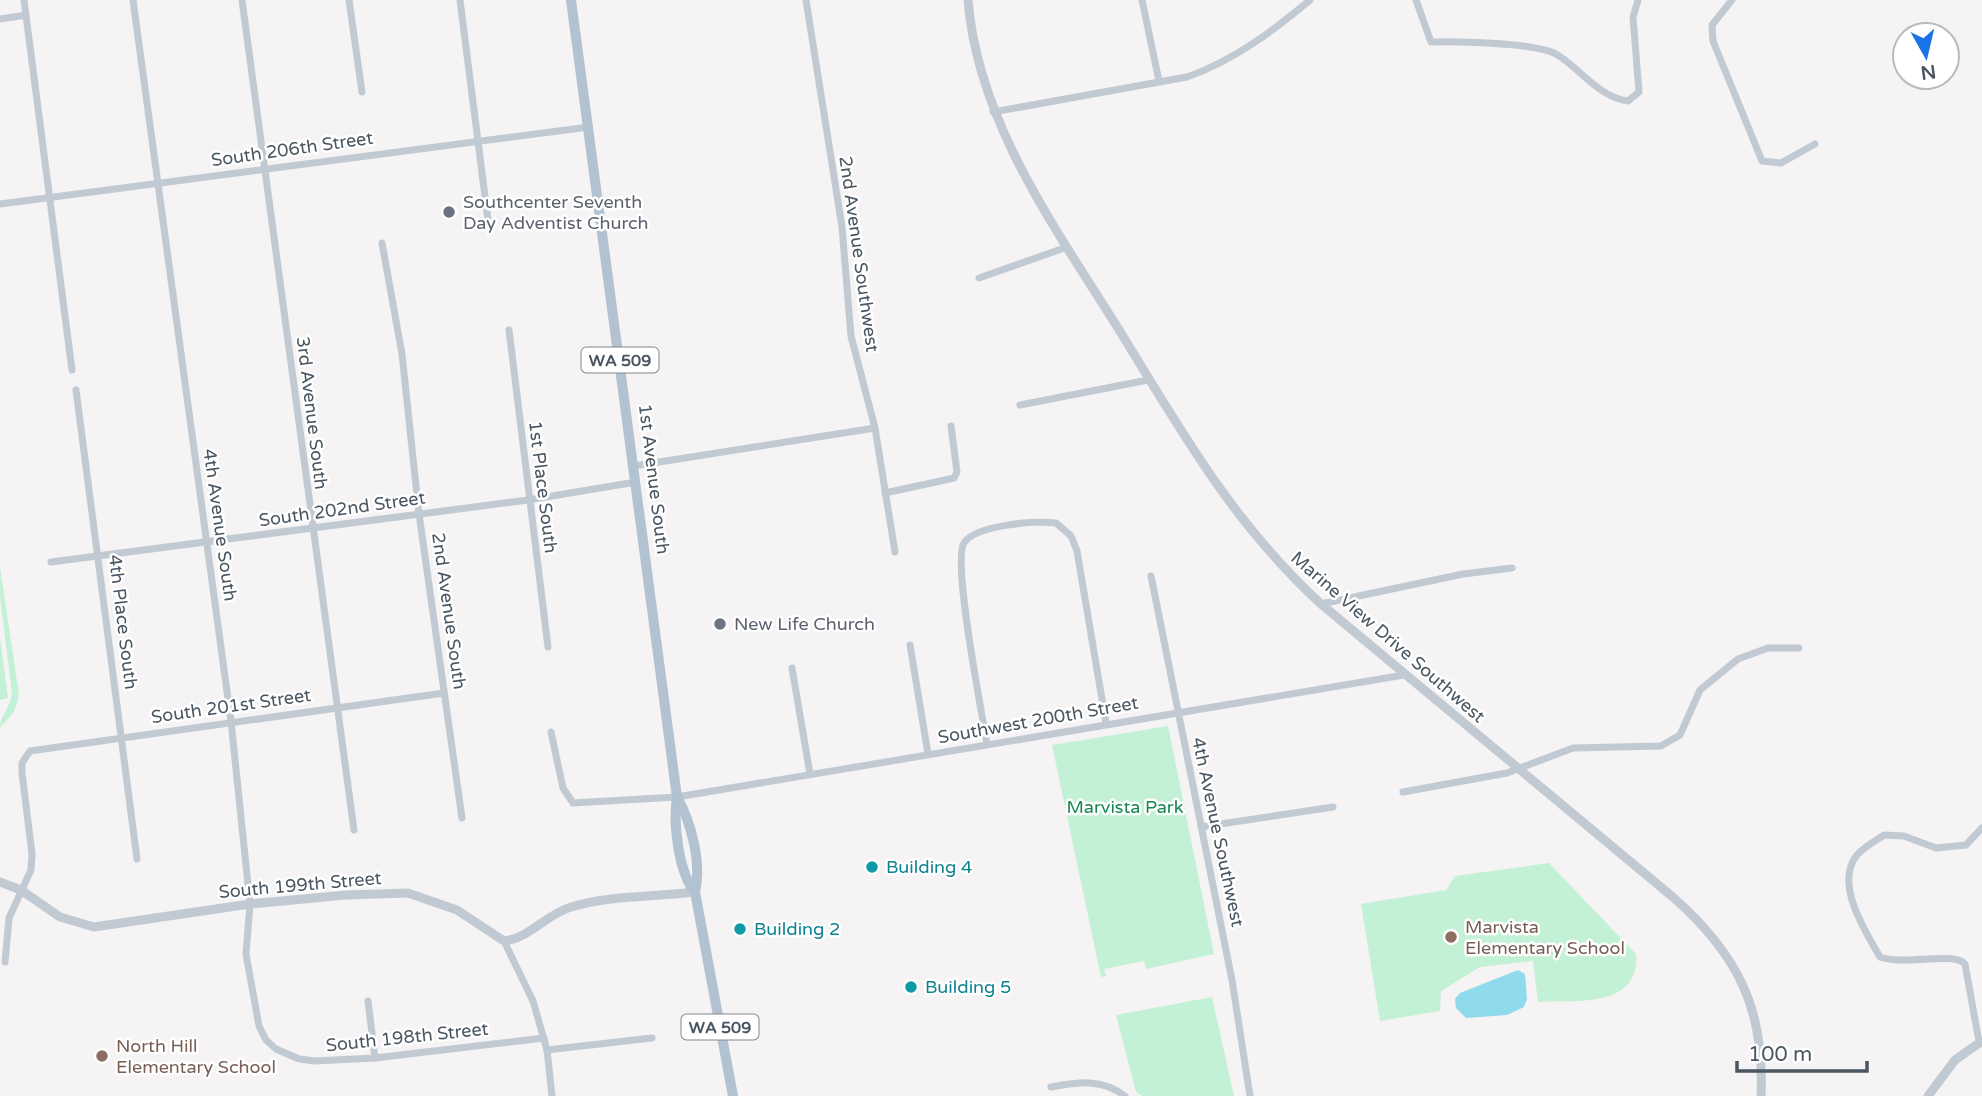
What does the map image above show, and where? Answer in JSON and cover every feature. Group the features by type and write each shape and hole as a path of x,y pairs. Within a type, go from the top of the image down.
{"main road":[{"name":"1st Avenue South","path":"571,0 677,797 674,817 686,882 695,892 733,1096"}],"street":[{"path":"24,0 72,370"},
{"name":"4th Avenue South","path":"133,0 231,722 250,904 246,954 259,1026 266,1040 276,1049"},
{"name":"3rd Avenue South","path":"242,0 335,707 354,830"},
{"path":"349,0 362,92"},
{"path":"460,0 488,220"},
{"name":"2nd Avenue Southwest","path":"806,0 842,227 851,336 875,428 895,552"},
{"name":"Marine View Drive Southwest","path":"968,0 977,51 993,112 1067,247 1216,488 1282,569 1404,675 1682,905 1726,952 1739,974 1755,1019 1761,1049 1761,1096"},
{"path":"1142,0 1159,81"},
{"path":"993,112 1211,69 1234,57 1310,0"},
{"path":"1416,0 1431,42 1464,40 1554,52 1611,96 1628,101 1639,92 1633,17 1638,0"},
{"path":"1732,0 1712,25 1713,41 1762,161 1781,163 1815,144"},
{"path":"0,19 26,15"},
{"name":"South 206th Street","path":"0,204 589,127"},
{"name":"2nd Avenue South","path":"382,243 402,354 419,514 462,818"},
{"path":"979,278 1067,247"},
{"name":"1st Place South","path":"509,330 548,647"},
{"path":"1020,405 1149,380"},
{"name":"4th Place South","path":"76,390 137,859"},
{"path":"886,493 954,478 957,472 951,426"},
{"path":"634,466 875,428"},
{"name":"South 202nd Street","path":"51,562 528,500 636,482"},
{"path":"987,744 960,567 964,542 986,530 1045,522 1064,528 1071,536 1077,551 1106,723"},
{"path":"1321,604 1463,574 1512,568"},
{"name":"4th Avenue Southwest","path":"1151,576 1233,980 1250,1096"},
{"path":"910,645 928,754"},
{"path":"1403,792 1519,768 1573,748 1646,747 1671,742 1679,735 1700,690 1730,664 1752,652 1799,648"},
{"path":"792,667 810,774"},
{"name":"Southwest 200th Street","path":"551,732 563,788 573,803 677,797 1404,675"},
{"name":"South 201st Street","path":"22,890 31,870 32,854 22,774 25,755 36,748 444,693"},
{"path":"1201,827 1333,807"},
{"path":"1927,1096 1955,1060 1981,1041 1965,964 1960,959 1951,957 1905,962 1881,957 1850,894 1847,877 1856,856 1884,835 1904,836 1936,848 1966,845 1982,828"},
{"name":"South 199th Street","path":"0,882 22,890 60,917 94,927 250,904 346,895 408,893 446,905 504,941"},
{"path":"5,962 9,918 22,890"},
{"path":"552,1096 547,1049 533,1001 504,941 519,937 551,915 571,907 695,892"},
{"path":"368,1001 376,1058"},
{"name":"South 198th Street","path":"276,1049 299,1059 315,1061 376,1058 544,1038"},
{"path":"547,1049 652,1038"},
{"path":"1051,1087 1082,1081 1098,1083 1125,1096"}],"green space":[{"path":"0,567 19,695 14,712 0,728 12,693 0,597"},
{"path":"0,637 8,698 0,700"},
{"name":"Marvista Park","path":"1168,726 1214,954 1146,969 1144,961 1104,969 1106,976 1101,977 1052,745"},
{"path":"1549,863 1636,954 1635,972 1628,984 1617,993 1603,998 1538,1002 1533,961 1480,967 1441,991 1440,1011 1380,1021 1361,904 1446,890 1455,876"},
{"path":"1212,997 1234,1096 1143,1096 1136,1092 1116,1015"}],"water":[{"path":"1518,970 1525,974 1527,999 1524,1007 1507,1015 1466,1018 1456,1008 1455,999 1460,993"}],"place":[{"name":"Southcenter Seventh Day Adventist Church","path":"449,212"},
{"name":"New Life Church","path":"720,624"},
{"name":"Building 4","path":"872,867"},
{"name":"Building 2","path":"740,929"},
{"name":"Marvista Elementary School","path":"1451,937"},
{"name":"Building 5","path":"911,987"},
{"name":"North Hill Elementary School","path":"102,1056"}]}
